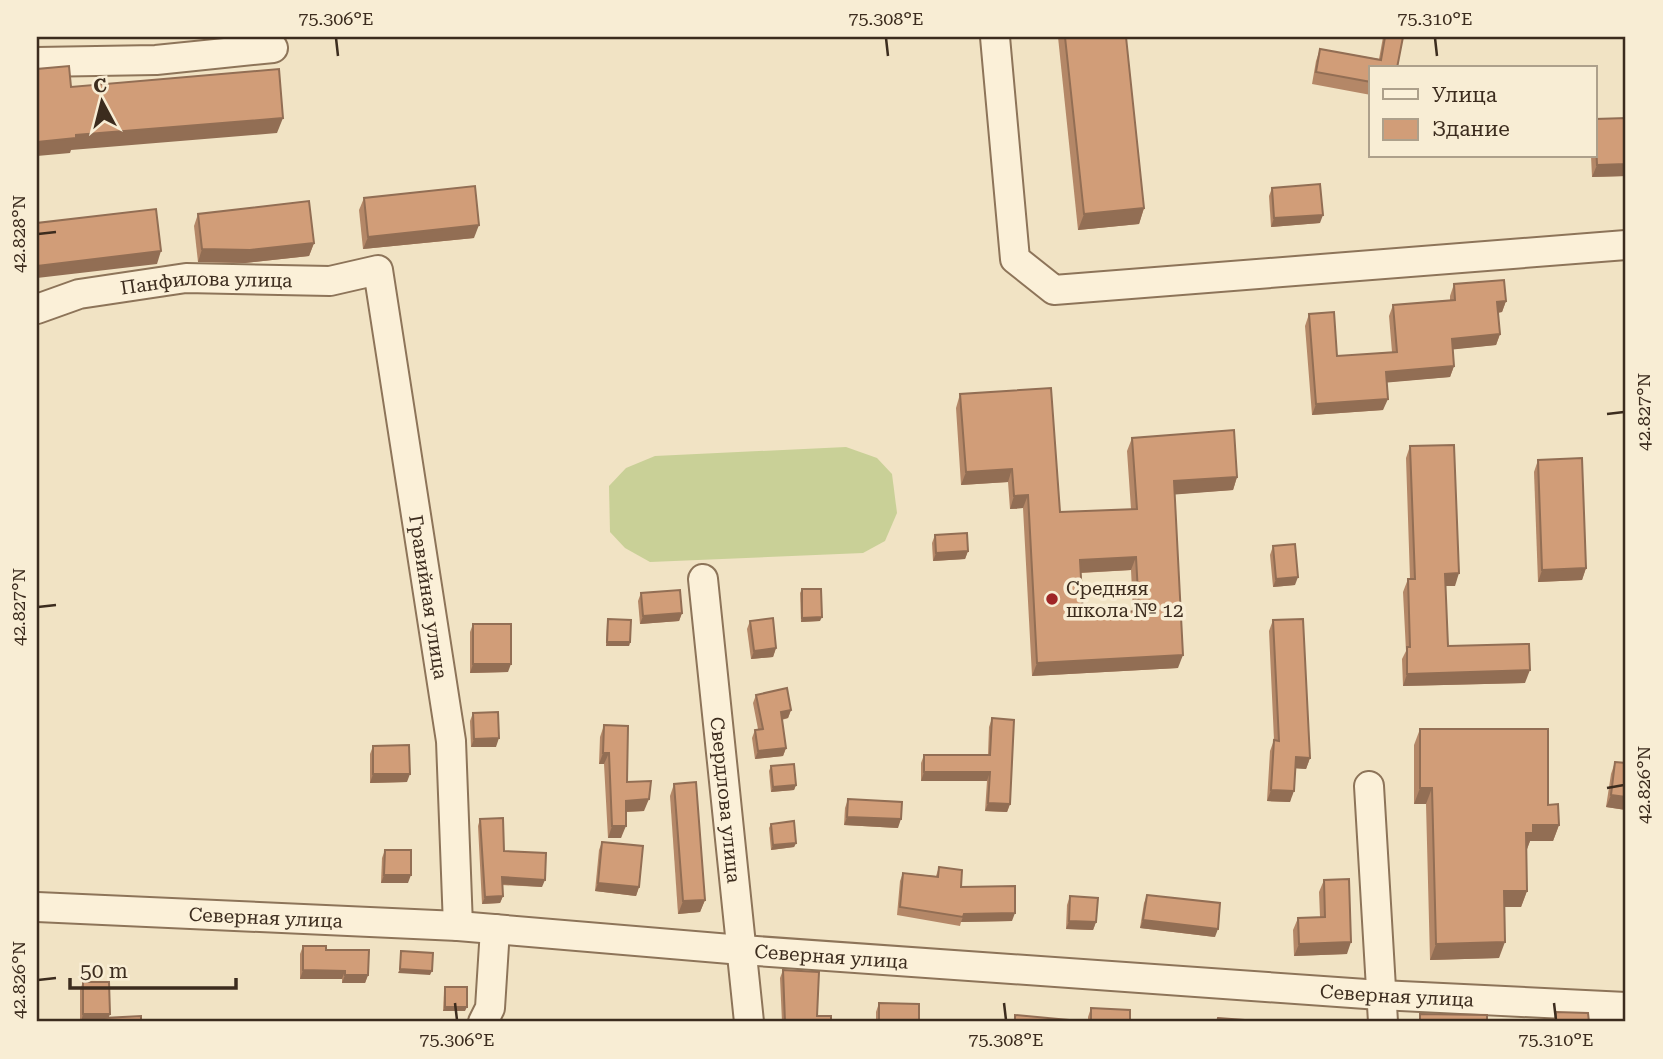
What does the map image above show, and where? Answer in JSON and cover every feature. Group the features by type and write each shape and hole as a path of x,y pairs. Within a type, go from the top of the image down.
{"street":[{"path":"995,37 1015,259 1054,290 1626,245"},
{"path":"37,62 156,60 273,48"},
{"name":"Панфилова улица","path":"37,309 79,294 186,278 330,281 379,270"},
{"name":"Гравийная улица","path":"379,270 451,741 458,926"},
{"name":"Свердлова улица","path":"703,579 749,1022"},
{"path":"1369,786 1381,1009"},
{"name":"Северная улица","path":"37,907 458,926 1381,1009 1626,1007"},
{"path":"483,1022 490,1008 495,929"}],"green space":[{"path":"846,447 877,458 892,474 897,513 885,541 863,553 650,562 625,548 610,532 609,486 626,468 655,456"}],"building":[{"path":"1065,37 1126,37 1144,208 1084,214"},
{"path":"1385,37 1403,37 1397,66 1369,66 1369,82 1316,72 1320,49 1381,60"},
{"path":"69,66 71,87 279,69 283,118 76,135 76,138 37,142 37,69"},
{"path":"1626,118 1626,164 1597,165 1596,119"},
{"path":"1320,184 1323,215 1274,218 1272,188"},
{"path":"475,186 479,225 368,237 364,198"},
{"path":"309,201 314,243 250,250 202,249 198,214"},
{"path":"156,209 161,251 37,266 37,223"},
{"path":"1504,280 1506,301 1497,302 1500,334 1452,339 1454,366 1386,372 1388,399 1316,404 1309,314 1334,312 1337,356 1397,352 1393,305 1455,300 1454,284"},
{"path":"1051,388 1060,512 1137,509 1132,438 1234,430 1237,477 1174,481 1183,655 1037,663 1028,495 1014,496 1012,469 966,472 960,394","holes":["1136,557 1139,611 1083,614 1080,560"]},
{"path":"1454,445 1459,573 1445,574 1448,646 1529,644 1530,670 1407,674 1407,647 1410,647 1408,579 1415,579 1410,446"},
{"path":"1582,458 1586,568 1542,570 1538,460"},
{"path":"967,533 968,551 936,553 935,535"},
{"path":"1295,544 1298,577 1276,579 1273,546"},
{"path":"802,589 821,589 822,617 802,618"},
{"path":"680,590 682,613 643,616 641,593"},
{"path":"773,618 776,648 754,651 750,621"},
{"path":"608,619 631,620 630,642 607,642"},
{"path":"1303,619 1310,758 1296,757 1294,791 1271,790 1274,740 1279,741 1273,620"},
{"path":"473,624 511,624 511,664 473,664"},
{"path":"787,688 791,710 781,712 786,748 758,751 755,730 763,729 756,695"},
{"path":"498,712 499,738 474,739 473,713"},
{"path":"992,718 1014,720 1010,804 988,803 990,772 924,772 924,755 990,755"},
{"path":"604,725 628,726 627,782 651,781 649,799 626,801 626,826 612,826 609,753 603,753"},
{"path":"1420,729 1548,729 1548,805 1558,804 1559,825 1533,825 1533,833 1526,833 1527,891 1504,891 1505,942 1436,944 1432,788 1420,788"},
{"path":"409,745 410,774 373,774 373,746"},
{"path":"1615,762 1626,763 1626,797 1611,795"},
{"path":"794,764 796,785 773,787 771,766"},
{"path":"696,782 705,900 683,901 674,784"},
{"path":"848,799 902,802 901,819 847,817"},
{"path":"503,818 504,851 546,853 545,880 502,877 503,896 485,897 480,819"},
{"path":"794,821 796,843 773,845 771,824"},
{"path":"602,842 643,846 639,887 598,883"},
{"path":"385,850 411,850 411,875 384,875"},
{"path":"939,867 962,870 961,887 1015,886 1015,913 964,914 963,917 900,907 903,873 938,877"},
{"path":"1349,879 1351,942 1299,944 1298,918 1325,917 1324,880"},
{"path":"1147,895 1220,903 1218,929 1143,920"},
{"path":"1070,896 1098,898 1096,922 1069,921"},
{"path":"303,946 326,946 326,950 369,950 368,975 345,975 345,971 303,970"},
{"path":"401,951 433,953 432,971 400,969"},
{"path":"783,970 819,972 817,1016 831,1016 831,1022 785,1022"},
{"path":"83,982 109,982 110,1014 83,1014"},
{"path":"445,987 467,987 467,1007 445,1007"},
{"path":"879,1003 919,1004 919,1022 879,1022"},
{"path":"1091,1008 1130,1010 1130,1020 1155,1022 1091,1022"},
{"path":"1556,1012 1588,1013 1589,1022 1556,1022"},
{"path":"1420,1014 1487,1015 1487,1022 1420,1022"},
{"path":"1015,1015 1091,1022 1015,1022"},
{"path":"141,1016 141,1022 104,1022 104,1018"},
{"path":"1218,1018 1244,1020 1244,1022 1217,1022"}],"place":[{"name":"Средняя школа № 12","path":"1052,599"}]}
